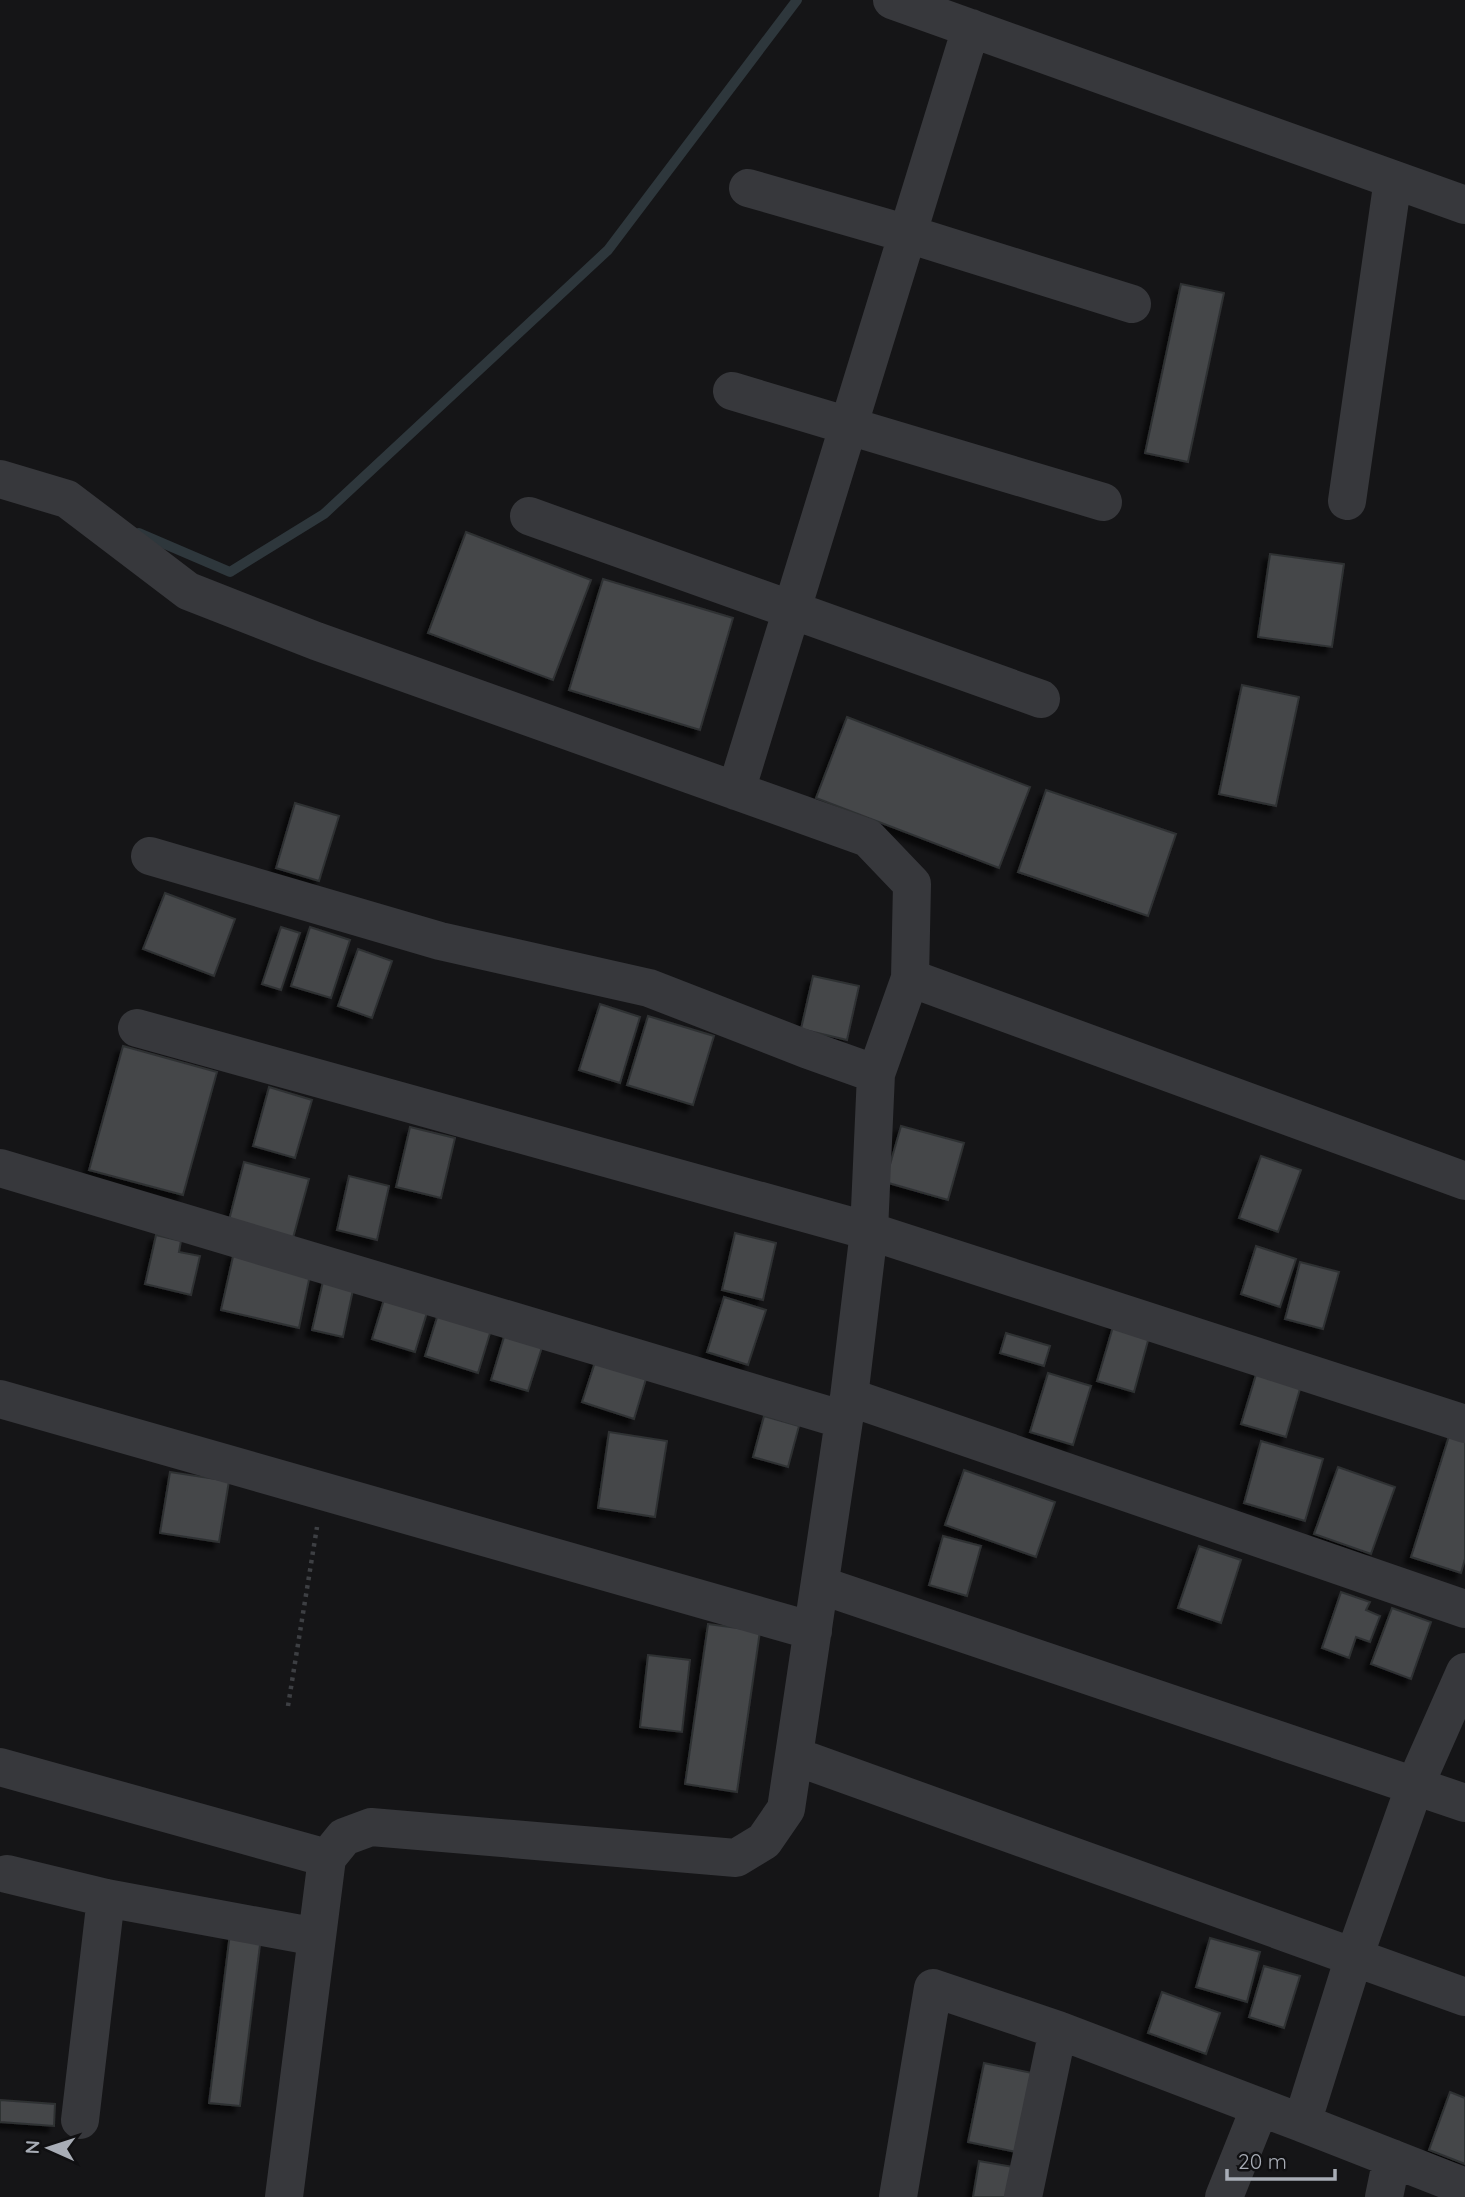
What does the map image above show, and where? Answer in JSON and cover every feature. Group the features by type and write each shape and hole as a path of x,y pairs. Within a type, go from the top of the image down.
{"street":[{"path":"892,0 1465,205"},
{"path":"736,791 971,28"},
{"path":"1347,501 1393,179"},
{"path":"748,188 908,234 1132,304"},
{"path":"732,391 1103,502"},
{"path":"0,479 68,499 188,591 316,641 868,838 912,884 910,978 876,1074 869,1230 846,1408 786,1809 764,1841 736,1858 371,1827 344,1838 327,1858 284,2197"},
{"path":"529,516 1041,699"},
{"path":"150,856 440,941 649,988 876,1074"},
{"path":"910,978 1465,1181"},
{"path":"137,1028 869,1230 1465,1424"},
{"path":"0,1168 846,1408 1465,1609"},
{"path":"0,1399 813,1631"},
{"path":"820,1585 1465,1802"},
{"path":"1302,2123 1354,1957 1415,1785 1465,1672"},
{"path":"794,1756 1465,1997"},
{"path":"0,1767 327,1858"},
{"path":"7,1874 106,1898 317,1937"},
{"path":"80,2120 106,1898"},
{"path":"898,2197 933,1988 1058,2030 1465,2186"},
{"path":"1023,2197 1058,2030"},
{"path":"1224,2197 1259,2107"},
{"path":"1384,2197 1392,2158"}],"path":[{"path":"288,1706 323,1491"}],"building":[{"path":"1181,284 1224,293 1188,462 1145,453"},
{"path":"466,532 591,580 553,680 428,633"},
{"path":"1270,554 1344,564 1332,647 1258,637"},
{"path":"603,579 733,618 700,730 569,690"},
{"path":"1242,685 1299,697 1276,806 1219,794"},
{"path":"847,717 1030,787 999,868 816,798"},
{"path":"1046,790 1176,834 1148,916 1018,872"},
{"path":"295,803 339,816 319,881 276,868"},
{"path":"165,893 235,919 214,976 143,949"},
{"path":"281,927 300,933 281,990 262,984"},
{"path":"310,927 350,940 331,998 291,986"},
{"path":"358,949 392,961 372,1018 338,1006"},
{"path":"813,976 859,986 847,1040 801,1029"},
{"path":"600,1004 640,1017 620,1083 579,1070"},
{"path":"648,1016 714,1036 693,1105 627,1085"},
{"path":"123,1046 217,1072 183,1195 89,1170"},
{"path":"269,1087 312,1100 295,1158 253,1146"},
{"path":"901,1126 964,1143 948,1200 885,1182"},
{"path":"410,1127 455,1138 441,1198 396,1187"},
{"path":"1261,1156 1301,1170 1278,1232 1239,1218"},
{"path":"244,1162 309,1179 293,1238 229,1220"},
{"path":"349,1176 389,1186 377,1240 337,1230"},
{"path":"735,1233 776,1243 763,1300 722,1290"},
{"path":"156,1235 181,1241 179,1252 200,1256 191,1295 145,1284"},
{"path":"1256,1246 1296,1259 1280,1307 1241,1294"},
{"path":"234,1252 311,1270 299,1328 221,1310"},
{"path":"1300,1262 1339,1272 1323,1329 1285,1319"},
{"path":"324,1277 354,1285 343,1337 312,1330"},
{"path":"386,1293 429,1306 415,1352 372,1339"},
{"path":"724,1297 766,1310 748,1365 707,1352"},
{"path":"438,1314 491,1330 478,1373 425,1356"},
{"path":"1115,1320 1149,1337 1134,1392 1097,1381"},
{"path":"507,1327 545,1338 528,1391 491,1380"},
{"path":"1006,1333 1050,1346 1044,1366 1000,1353"},
{"path":"598,1353 649,1369 634,1419 582,1402"},
{"path":"1258,1368 1302,1382 1286,1437 1241,1424"},
{"path":"1048,1373 1091,1386 1073,1445 1030,1432"},
{"path":"764,1416 799,1426 788,1467 753,1457"},
{"path":"609,1432 667,1441 655,1517 598,1508"},
{"path":"1449,1436 1465,1441 1465,1559 1461,1573 1411,1557"},
{"path":"1261,1441 1323,1459 1305,1521 1244,1503"},
{"path":"1338,1467 1395,1487 1371,1554 1314,1534"},
{"path":"964,1470 1055,1502 1036,1557 945,1525"},
{"path":"170,1472 229,1481 219,1542 160,1533"},
{"path":"943,1536 981,1546 967,1596 929,1585"},
{"path":"1199,1546 1241,1560 1221,1623 1178,1608"},
{"path":"1341,1592 1370,1602 1366,1610 1380,1616 1370,1642 1356,1637 1349,1658 1322,1648"},
{"path":"1392,1608 1431,1622 1411,1679 1371,1664"},
{"path":"708,1624 760,1631 737,1792 685,1784"},
{"path":"648,1655 690,1660 682,1732 640,1727"},
{"path":"230,1933 261,1937 240,2106 209,2103"},
{"path":"1210,1938 1260,1952 1247,2002 1196,1987"},
{"path":"1264,1966 1300,1976 1284,2028 1249,2017"},
{"path":"1162,1992 1220,2013 1206,2054 1148,2033"},
{"path":"984,2063 1037,2074 1021,2153 968,2142"},
{"path":"1450,2092 1465,2098 1465,2164 1429,2150"},
{"path":"0,2100 55,2104 54,2126 0,2122"},
{"path":"979,2161 1019,2168 1014,2197 973,2197"}],"waterway":[{"path":"139,533 230,572 324,514 608,250 797,0"}]}
